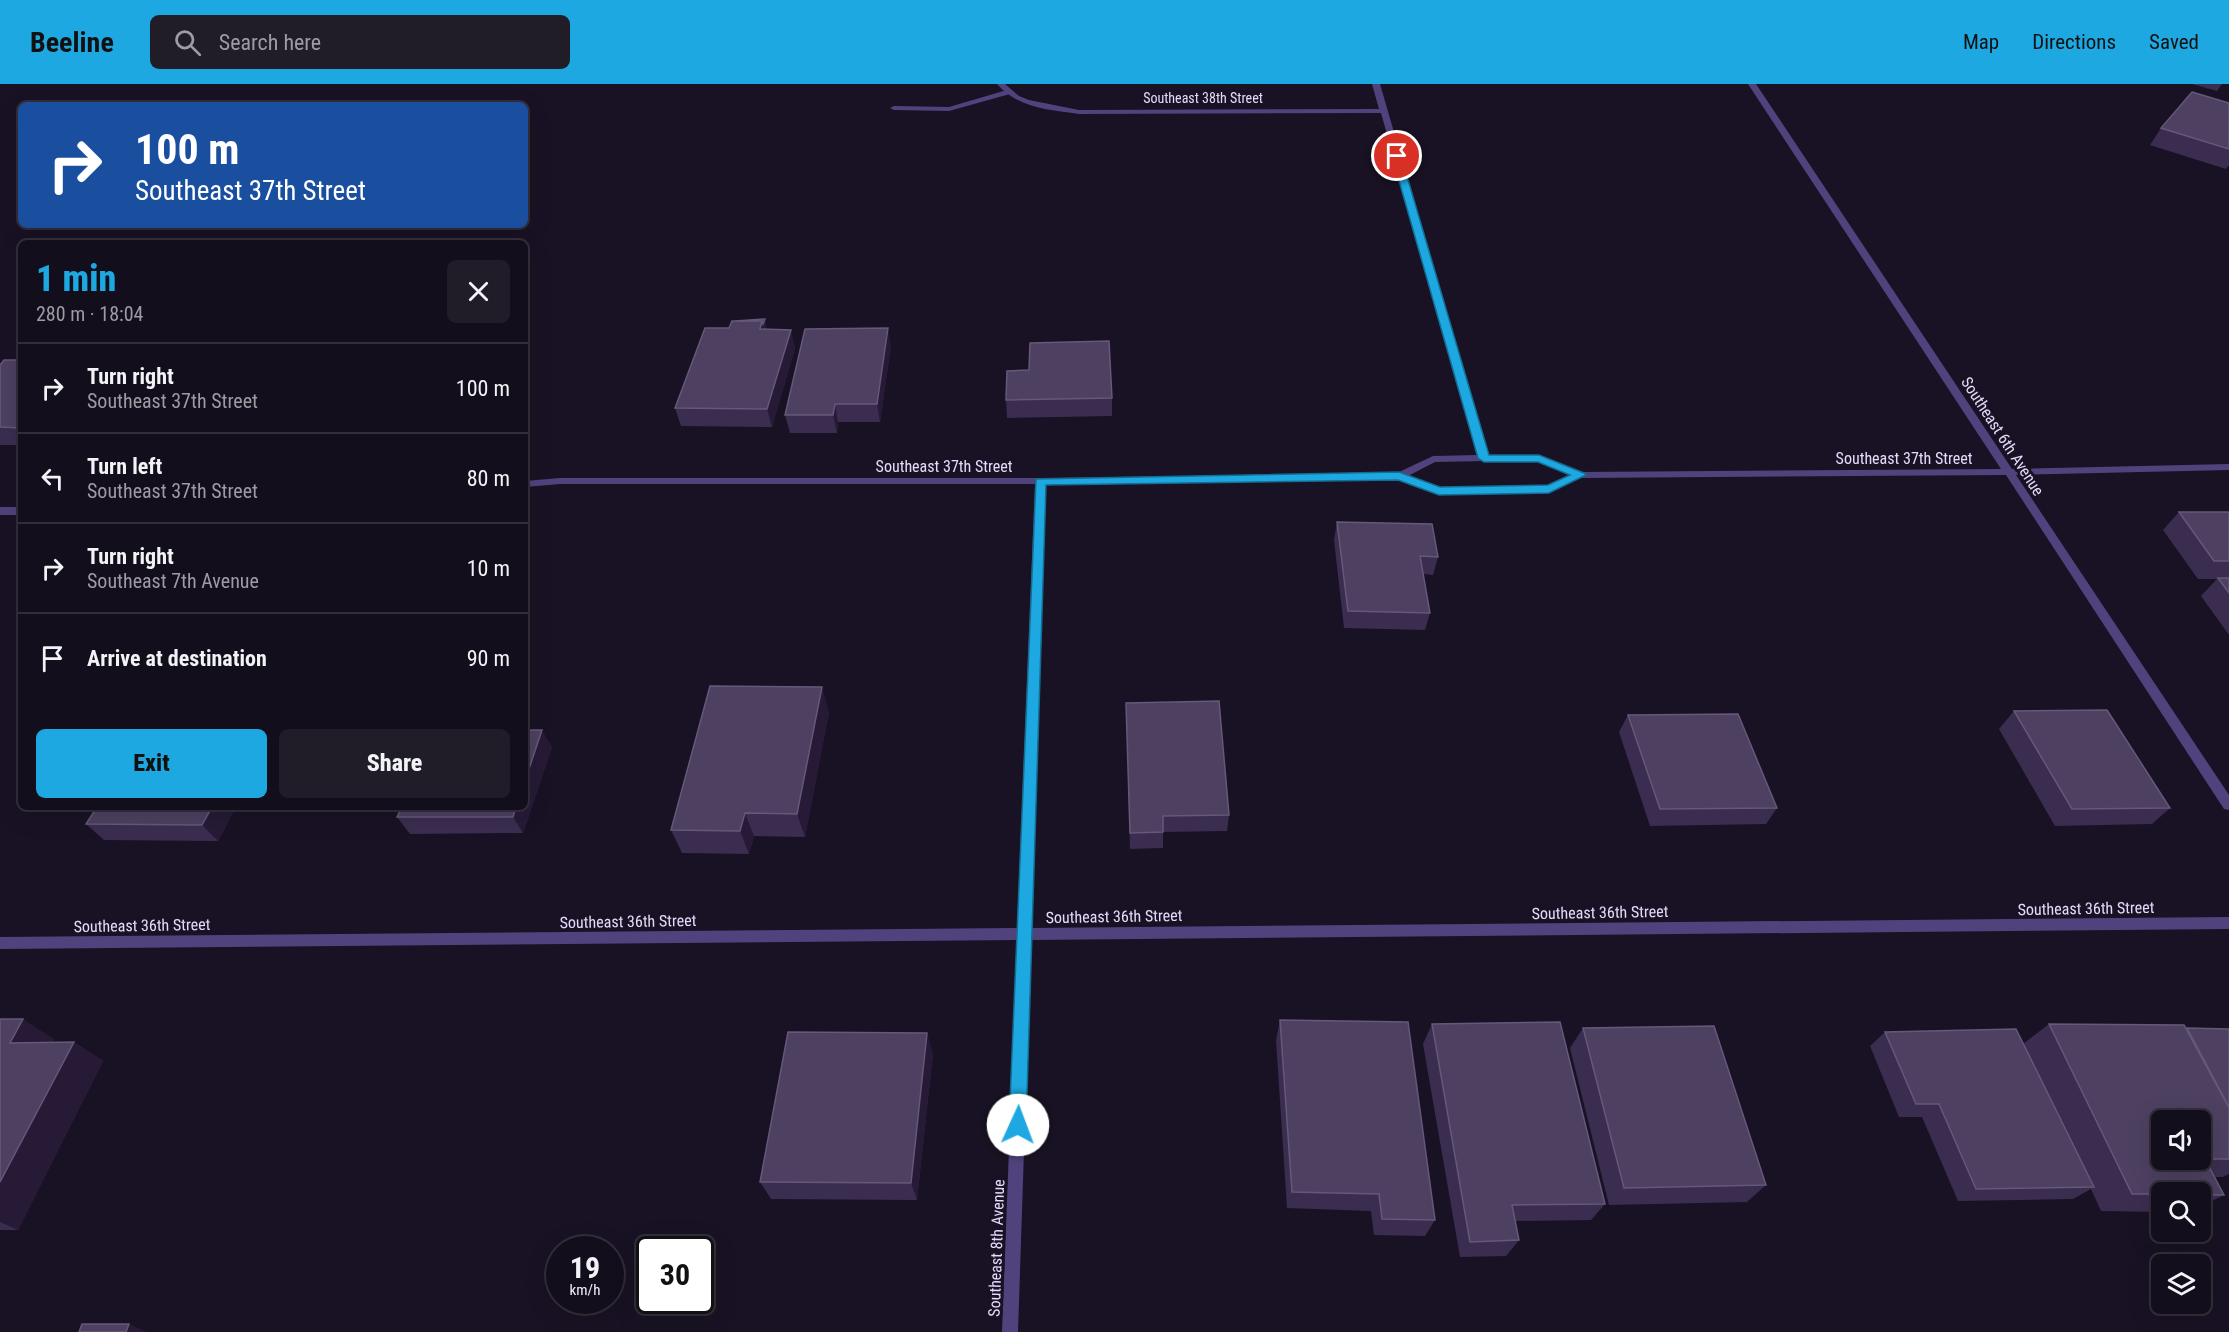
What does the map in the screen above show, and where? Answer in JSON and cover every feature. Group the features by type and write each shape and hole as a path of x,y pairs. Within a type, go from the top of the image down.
{"street":[{"path":"894,108 949,109 1007,92 1001,84"},
{"path":"1376,84 1484,458"},
{"name":"Southeast 6th Avenue","path":"1752,84 2229,805"},
{"name":"Southeast 38th Street","path":"1007,92 1023,101 1047,108 1079,112 1384,111"},
{"name":"Southeast 37th Street","path":"1399,476 1433,459 1484,458 1539,458 1580,475 2009,472 2229,467"},
{"name":"Southeast 37th Street","path":"528,484 560,481 1040,482 1399,476 1439,491 1549,489 1580,475"},
{"name":"Southeast 8th Avenue","path":"1010,1332 1040,482"},
{"path":"0,511 18,511"},
{"name":"Southeast 36th Street","path":"0,943 2229,923"}],"building":[{"path":"2192,92 2229,103 2229,149 2161,128"},
{"path":"765,319 763,324 762,321 735,321"},
{"path":"732,321 762,321 760,329 791,330 767,409 675,408 705,328 729,328"},
{"path":"888,328 877,404 835,404 833,415 785,415 805,329"},
{"path":"1109,341 1112,398 1006,400 1007,371 1029,370 1030,343"},
{"path":"4,360 18,360 18,428 0,427 0,365"},
{"path":"2179,512 2229,512 2229,561 2214,561"},
{"path":"1337,522 1432,524 1438,557 1420,556 1430,613 1348,611"},
{"path":"2218,578 2229,578 2229,593"},
{"path":"710,686 822,687 797,814 745,813 740,831 671,830"},
{"path":"1219,701 1229,815 1163,816 1163,832 1130,833 1126,703"},
{"path":"2107,710 2170,808 2072,809 2014,711"},
{"path":"1738,714 1777,808 1660,809 1628,715"},
{"path":"528,730 542,730 528,772"},
{"path":"95,810 210,810 202,825 86,824"},
{"path":"400,810 515,810 513,817 397,817"},
{"path":"0,1019 23,1019 10,1043 74,1042 0,1182"},
{"path":"1280,1020 1408,1022 1435,1220 1382,1219 1379,1194 1292,1192"},
{"path":"1560,1022 1605,1204 1512,1205 1519,1240 1470,1242 1432,1024"},
{"path":"2049,1024 2184,1025 2229,1108 2229,1159 2211,1159 2211,1110 2151,1110 2151,1170 2211,1170 2224,1195 2211,1195 2211,1182 2151,1182 2151,1194 2132,1194"},
{"path":"1714,1026 1766,1185 1624,1188 1583,1028"},
{"path":"2187,1028 2229,1029 2229,1107"},
{"path":"2016,1029 2094,1187 1976,1189 1939,1104 1916,1104 1885,1032"},
{"path":"788,1032 927,1033 911,1183 760,1182"},
{"path":"82,1324 129,1324 126,1332 79,1332"}],"route":[{"path":"1018,1125 1040,482 1399,476 1439,491 1549,489 1580,475 1539,458 1484,458 1397,156"}]}
